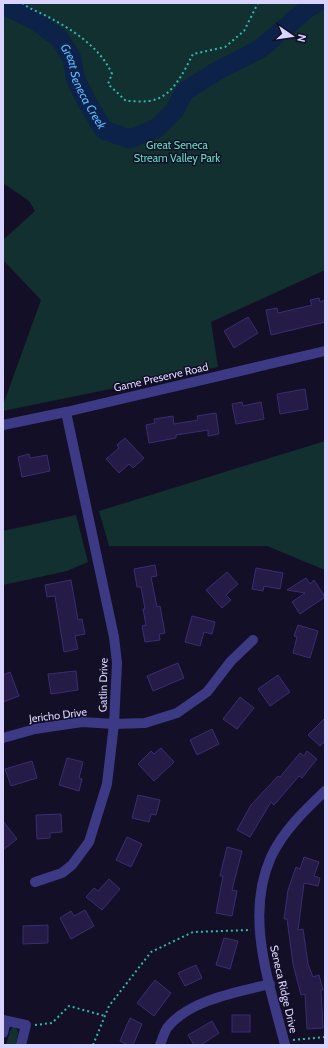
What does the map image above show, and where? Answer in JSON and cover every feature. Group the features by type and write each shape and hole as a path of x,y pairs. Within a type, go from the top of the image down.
{"street":[{"name":"Game Preserve Road","path":"3,425 66,412 325,351"},
{"name":"Gatlin Drive","path":"35,882 62,873 72,865 89,842 107,784 114,724 117,663 114,637 66,412"},
{"name":"Jericho Drive","path":"3,738 35,729 82,722 114,724 145,723 177,713 207,692 231,661 253,640"},
{"name":"Seneca Ridge Drive","path":"284,1043 261,948 259,910 262,882 272,856 288,831 306,809 325,791"},
{"path":"160,1045 166,1029 183,1013 206,1002 270,984"},
{"path":"3,1033 4,1021 26,1025 22,1045"}],"path":[{"path":"22,3 28,8 52,19 90,43 109,67 112,74 108,84 126,101 149,101 167,94 181,76 193,54 225,47 244,31 258,3"},
{"path":"93,1045 109,1006 150,952 193,932 260,930"},
{"path":"26,1025 43,1025 52,1023 69,1006 105,1016"},
{"path":"284,1043 325,1036"}],"green space":[{"name":"Great Seneca Stream Valley Park","path":"3,3 325,3 325,270 211,322 218,367 3,411 3,405 41,300 3,260 3,240 35,211 29,201 3,183"},
{"path":"325,441 325,570 267,546 109,546 99,511"},
{"path":"76,515 88,562 67,571 3,585 3,531"},
{"path":"13,1027 17,1029 18,1032 16,1045 6,1045 10,1031"}],"building":[{"path":"319,298 320,302 325,300 325,322 271,335 266,310 277,308 278,313 312,305 310,300"},
{"path":"248,317 258,333 234,348 224,331"},
{"path":"305,389 308,409 280,414 277,394"},
{"path":"242,402 243,406 261,402 264,419 236,424 232,404"},
{"path":"216,413 219,434 208,436 208,430 176,435 176,438 149,443 146,425 155,423 154,419 173,416 174,424 198,420 197,416"},
{"path":"125,438 144,458 133,468 129,464 119,473 106,459 119,448 117,445"},
{"path":"29,454 30,458 47,455 50,471 22,477 18,457"},
{"path":"155,565 157,576 151,577 157,607 160,606 165,633 159,634 160,640 145,642 142,626 146,625 143,609 145,609 141,587 137,587 134,569"},
{"path":"256,568 283,573 280,589 264,586 263,591 252,589"},
{"path":"227,572 238,584 226,595 231,600 222,608 206,590"},
{"path":"306,578 310,584 314,580 325,597 300,614 292,602 305,593 287,590"},
{"path":"71,580 78,620 82,619 85,634 75,636 78,649 64,652 55,596 47,597 45,585"},
{"path":"192,616 215,622 212,634 204,632 200,646 185,642"},
{"path":"298,625 318,631 310,658 293,653 297,637 294,636"},
{"path":"178,663 184,678 153,691 147,676"},
{"path":"76,671 78,690 51,694 48,674"},
{"path":"10,672 19,696 3,702 3,675"},
{"path":"278,675 290,692 270,706 258,689"},
{"path":"240,697 254,708 237,729 223,719"},
{"path":"325,718 325,741 320,746 308,735"},
{"path":"212,729 219,744 197,755 190,740"},
{"path":"161,748 174,762 154,781 138,764 151,751 154,754"},
{"path":"307,751 317,759 302,778 299,776 274,805 271,802 250,837 237,830 251,805 278,776 280,777 300,753 304,756"},
{"path":"67,758 83,762 79,778 82,779 79,791 59,785"},
{"path":"32,761 37,778 11,786 5,769"},
{"path":"138,795 160,800 156,815 151,814 149,822 132,818"},
{"path":"61,814 62,832 50,833 50,838 37,839 36,815"},
{"path":"3,821 17,839 3,850"},
{"path":"127,837 142,844 131,867 116,860"},
{"path":"227,847 242,851 232,890 237,891 232,916 216,913 223,876 220,876"},
{"path":"304,857 319,862 314,876 320,878 318,886 304,883 298,930 303,929 308,964 313,977 319,975 323,990 321,990 323,1028 307,1029 305,994 301,995 293,964 287,919 284,919 288,890 296,867 300,869"},
{"path":"109,879 120,889 102,910 86,897 94,888 98,891"},
{"path":"85,910 94,926 71,939 60,918 71,911 74,916"},
{"path":"48,925 48,943 23,944 23,926"},
{"path":"224,938 238,941 230,969 216,965"},
{"path":"196,965 202,978 185,986 178,973"},
{"path":"155,980 171,993 154,1016 137,1003"},
{"path":"232,1015 250,1015 250,1032 232,1032"},
{"path":"130,1018 142,1024 133,1045 128,1045 120,1041"},
{"path":"212,1021 219,1033 201,1045 194,1045 188,1035"}],"waterway":[{"name":"Great Seneca Creek","path":"3,5 36,21 60,39 72,59 76,80 104,130 130,139 157,128 175,110 184,92 217,71 260,49 308,8 317,3"}]}
